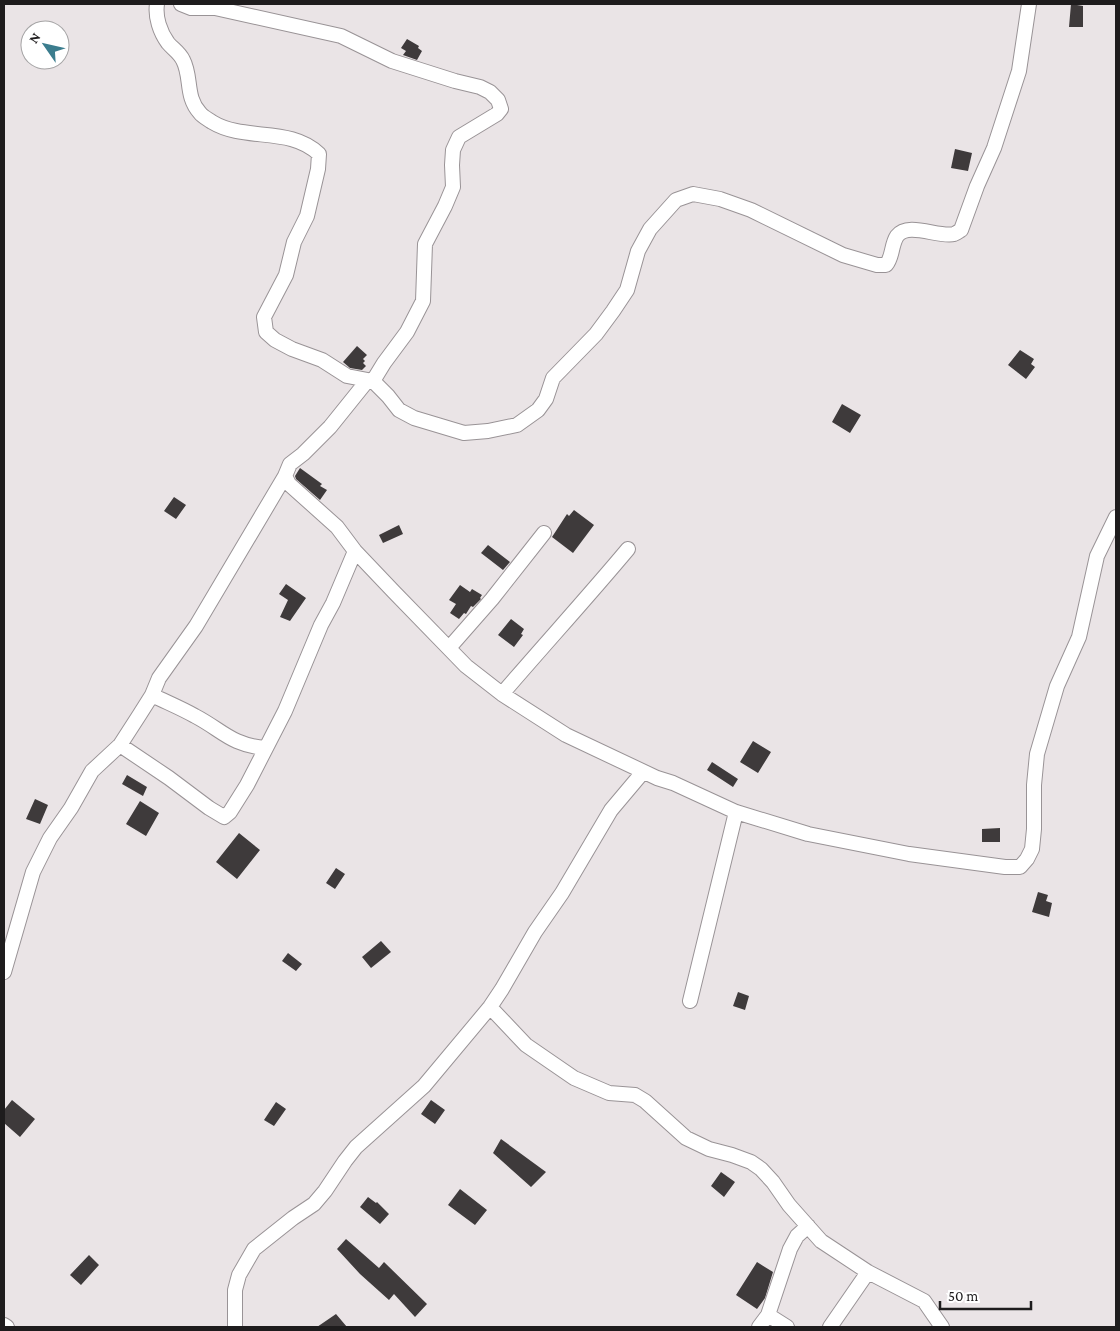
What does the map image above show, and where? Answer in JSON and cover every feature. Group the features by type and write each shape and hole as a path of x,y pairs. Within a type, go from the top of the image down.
{"street":[{"path":"157,4 156,11 161,30 169,44 180,53 186,65 191,100 200,114 227,130 295,139 319,154 318,169 307,216 294,242 286,275 264,317 266,332 275,340 292,349 322,360 347,376 370,381 388,396 399,410 414,418 464,433 488,431 517,425 538,410 546,399 553,378 596,334 627,290 638,251 650,229 676,200 692,194 720,199 752,210 843,255 877,265 886,265 889,261 892,246 897,236 903,231 953,234 961,230 977,186 994,148 1018,71 1028,4"},
{"path":"4,972 28,886 42,852 92,771 120,745 152,696 159,678 196,626 285,476 290,464 330,427 370,381 407,332 423,301 425,244 453,187 453,150 459,137 497,114 501,109 498,100 490,92 480,87 392,61 341,36 215,6 191,8 181,4"},
{"path":"285,476 289,484 337,527 355,551 466,666 502,694 566,735 643,772 736,812 808,834 892,851 1005,867 1020,867 1032,849 1037,754 1059,681 1079,637 1097,556 1116,517"},
{"path":"449,648 544,533"},
{"path":"502,694 544,644 585,601 628,549"},
{"path":"120,745 169,778 208,808 224,817 230,812 247,785 284,711 355,551"},
{"path":"152,696 196,716 229,738 248,747 265,748"},
{"path":"235,1327 235,1290 239,1275 254,1249 272,1233 319,1199 356,1147 424,1086 490,1007 535,932 562,893 611,810 643,772"},
{"path":"690,1001 736,812"},
{"path":"490,1007 526,1045 574,1078 609,1093 635,1095 645,1101 686,1138 708,1148 732,1154 756,1166 773,1182 788,1205 821,1241 868,1272 924,1301 932,1309 942,1327"},
{"path":"758,1327 768,1315 790,1249 797,1236 808,1226"},
{"path":"830,1327 868,1272"},
{"path":"768,1315 787,1327"}],"building":[{"path":"1071,4 1083,6 1083,27 1069,27"},
{"path":"407,39 419,46 418,48 422,51 417,60 403,55 406,51 401,48"},
{"path":"955,149 972,153 968,171 951,168"},
{"path":"357,346 367,355 363,359 365,361 363,363 366,366 362,370 350,368 343,362"},
{"path":"1020,350 1034,359 1031,364 1035,367 1026,379 1008,365"},
{"path":"842,404 861,415 850,433 832,422"},
{"path":"300,468 327,490 320,500 296,479 295,476"},
{"path":"174,497 186,505 176,519 164,511"},
{"path":"574,510 594,525 573,553 552,537 567,514 569,516"},
{"path":"399,525 403,534 383,543 379,535"},
{"path":"488,545 510,562 503,570 481,553"},
{"path":"286,584 306,598 290,621 280,617 288,600 279,594"},
{"path":"460,585 470,592 472,589 482,595 481,599 473,607 471,606 466,614 464,613 459,619 450,613 456,604 449,600"},
{"path":"511,619 524,629 521,634 523,635 514,647 498,635"},
{"path":"753,741 771,752 758,773 740,762"},
{"path":"712,762 738,779 733,787 707,770"},
{"path":"127,775 147,787 143,796 122,784"},
{"path":"35,799 48,805 40,824 26,819"},
{"path":"140,801 159,813 146,836 126,824"},
{"path":"1000,828 1000,842 982,842 982,829"},
{"path":"239,833 260,850 237,879 216,862"},
{"path":"336,868 345,874 335,889 326,883"},
{"path":"1038,892 1048,895 1046,901 1052,903 1049,917 1032,912"},
{"path":"381,941 391,952 371,968 362,957"},
{"path":"288,953 302,964 296,971 282,961"},
{"path":"738,992 749,996 745,1010 733,1006"},
{"path":"12,1100 35,1119 20,1137 4,1123 4,1110"},
{"path":"431,1100 445,1110 435,1124 421,1114"},
{"path":"276,1102 286,1109 274,1126 264,1120"},
{"path":"501,1139 546,1172 531,1187 493,1153"},
{"path":"721,1172 735,1182 724,1197 711,1186"},
{"path":"460,1189 487,1210 475,1225 448,1205"},
{"path":"368,1197 377,1202 389,1214 380,1224 360,1207"},
{"path":"346,1239 379,1268 384,1262 427,1304 415,1317 394,1294 389,1300 360,1274 337,1249"},
{"path":"89,1255 99,1265 81,1285 70,1275"},
{"path":"757,1262 773,1272 765,1298 757,1309 736,1295"},
{"path":"336,1314 347,1327 317,1327"}]}
